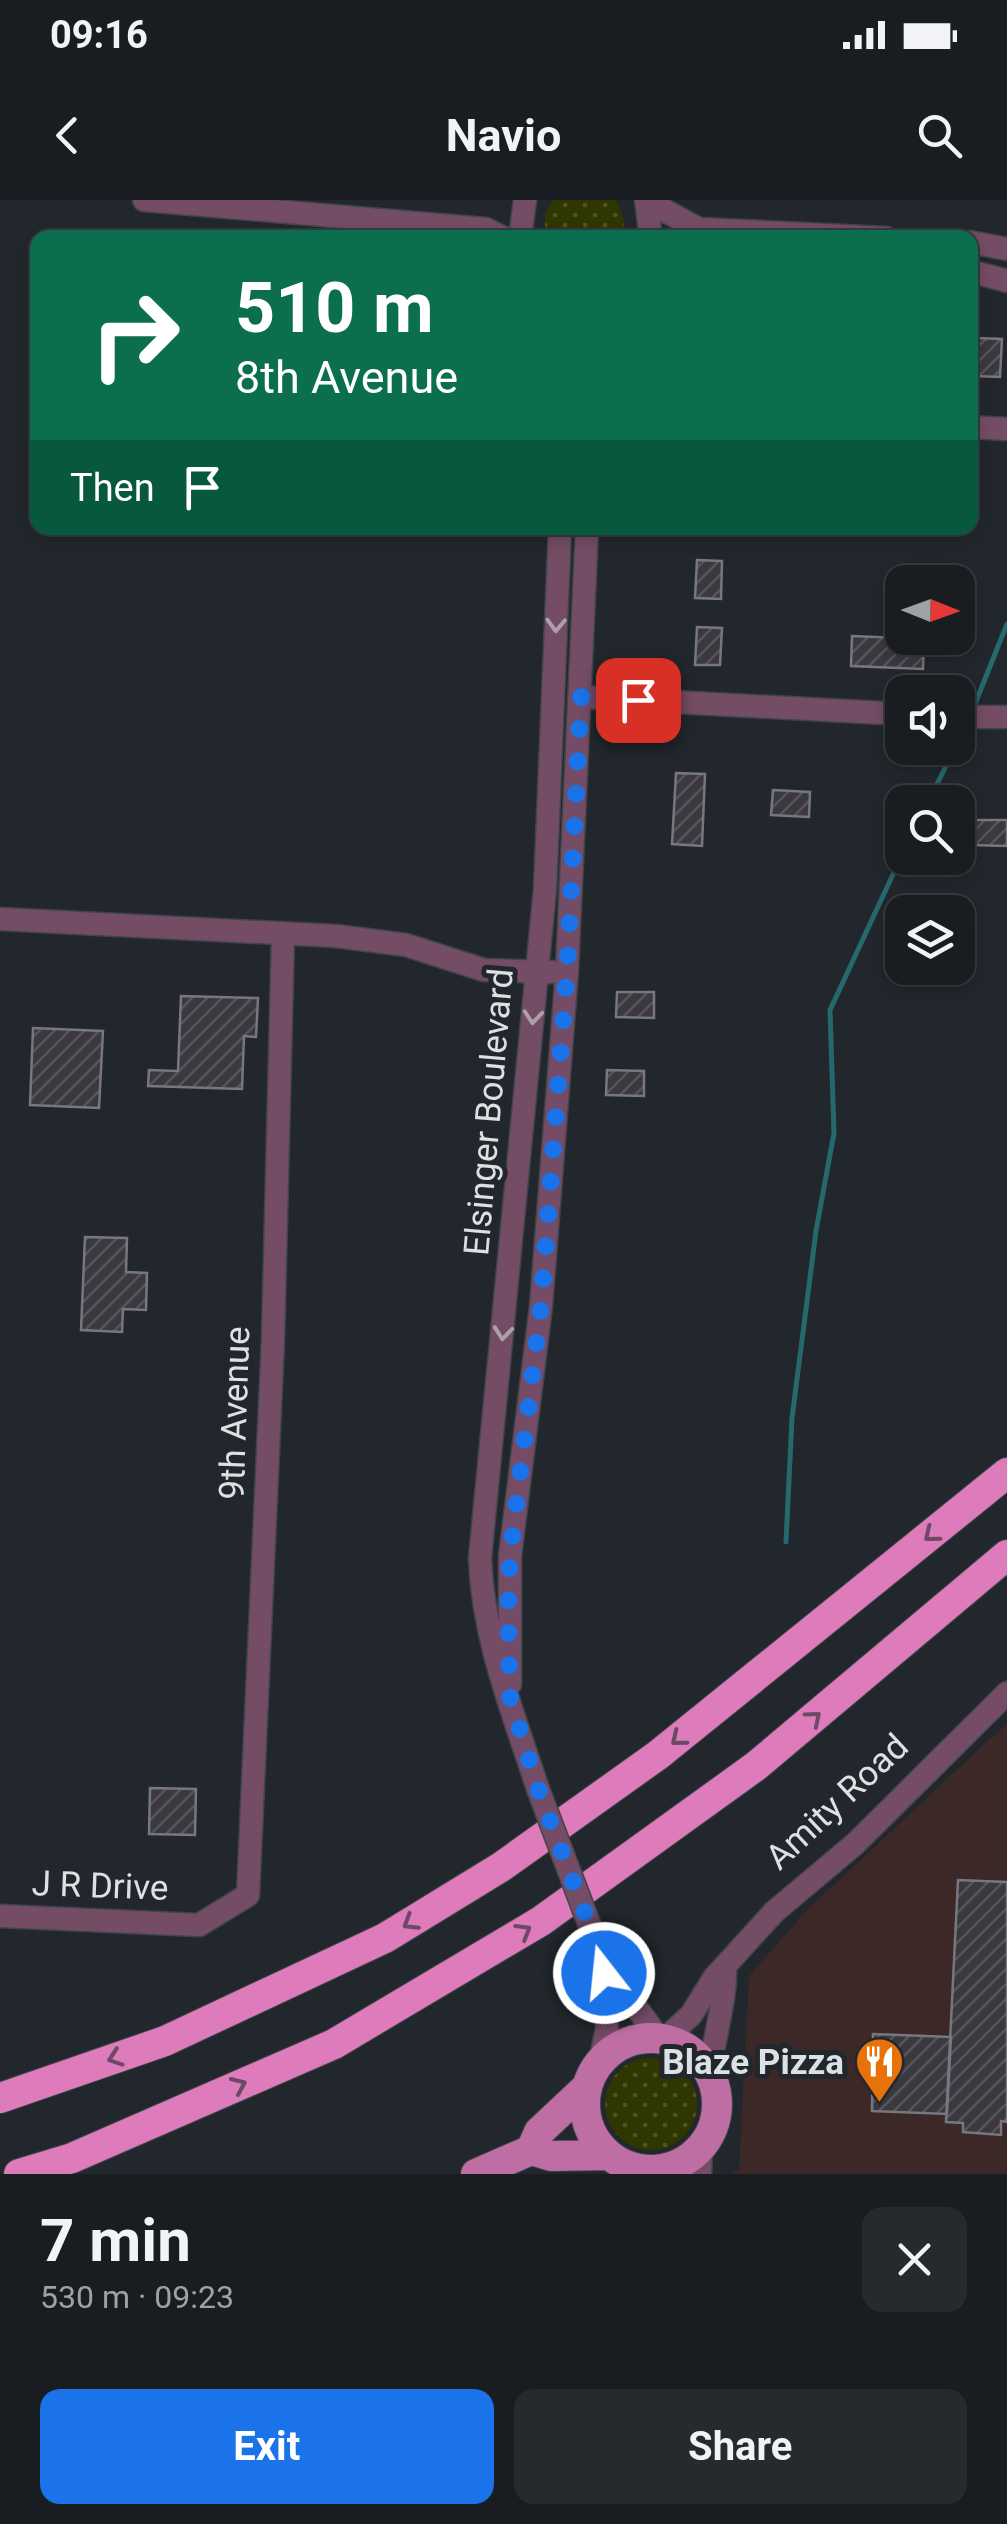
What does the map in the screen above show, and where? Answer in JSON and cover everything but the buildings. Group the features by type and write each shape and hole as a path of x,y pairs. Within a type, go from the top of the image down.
{"highway":[{"path":"0,2098 165,2041 385,1938 468,1887 658,1755 1007,1474"},
{"path":"18,2174 72,2158 334,2044 541,1921 756,1766 1007,1555"}],"main road":[{"path":"531,2150 539,2132 619,2046 662,2037 693,2053 710,2072 717,2103 700,2161 640,2172 608,2155 590,2130 593,2074"},
{"path":"476,2174 531,2150 550,2156 608,2155"}],"street":[{"path":"144,200 490,230"},
{"path":"521,230 525,200"},
{"path":"646,201 649,230"},
{"path":"646,201 699,229 720,230"},
{"path":"978,243 1007,248"},
{"path":"978,273 1007,281"},
{"path":"978,428 1007,430"},
{"name":"Elsinger Boulevard","path":"560,535 545,890 480,1558 488,1635 496,1668 510,1697 538,1789 604,1963 608,2029 593,2074"},
{"name":"Elsinger Boulevard","path":"510,1697 510,1556 541,1306 567,971 587,535"},
{"path":"581,697 885,713"},
{"path":"975,717 1007,717"},
{"path":"0,920 282,934 406,945 484,970 567,971"},
{"name":"9th Avenue","path":"248,1895 274,1340 282,934"},
{"path":"522,1146 529,1182 523,1276 541,1306"},
{"name":"Amity Road","path":"662,2037 691,2015 714,1978 774,1912 856,1843 1007,1693"},
{"name":"J R Drive","path":"0,1916 199,1925 248,1895"},
{"name":"Elsinger Boulevard","path":"604,1963 662,2037"},
{"path":"710,2072 714,2026 726,1990 724,1971"}],"shaded area":[{"path":"1007,1723 1007,2174 732,2174 739,2168 749,1976 808,1909"}],"green space":[{"path":"553,200 616,200 623,230 545,230 545,214"},
{"path":"651,2058 669,2062 683,2072 693,2086 697,2104 693,2122 683,2136 669,2146 651,2150 633,2146 619,2136 609,2122 605,2104 609,2086 619,2072 633,2062"}],"waterway":[{"path":"975,704 1007,624"},
{"path":"936,785 946,765"},
{"path":"786,1542 792,1418 816,1231 834,1133 830,1010 893,875"}],"place":[{"name":"Blaze Pizza","path":"879,2104"}],"route":[{"path":"604,1973 604,1963 538,1789 510,1697 508,1614 510,1556 541,1306 567,971 581,697 638,700"}]}
